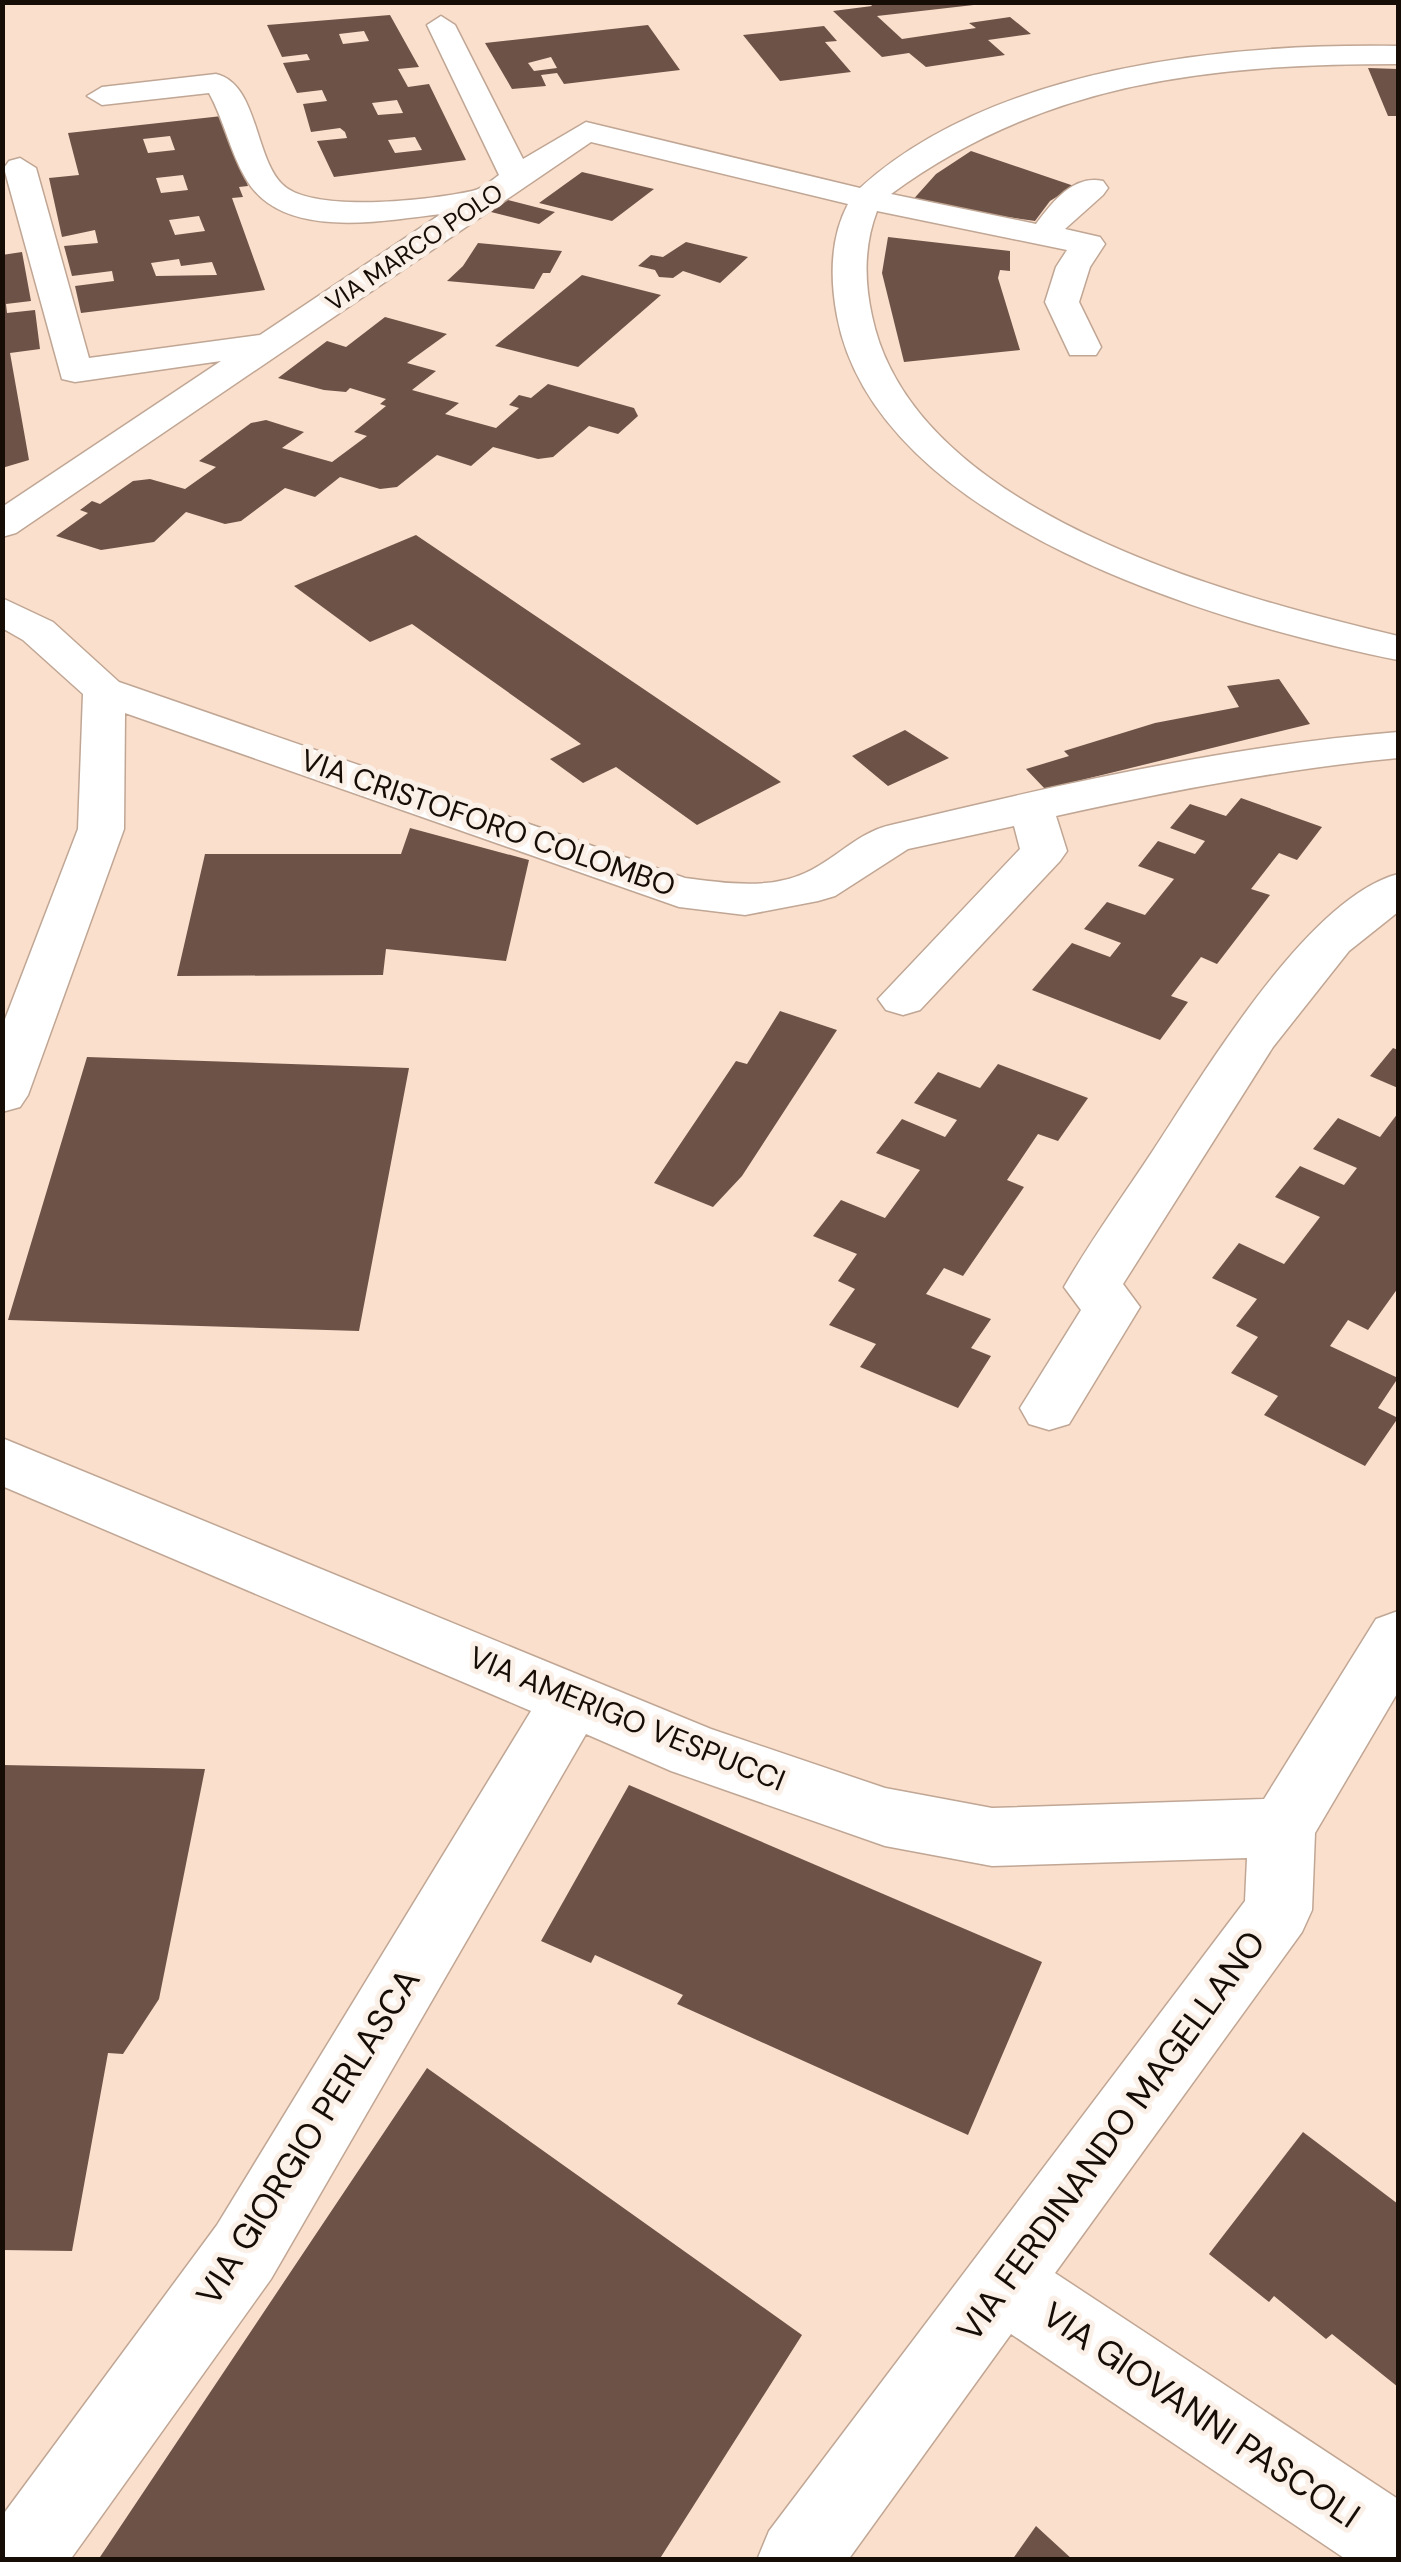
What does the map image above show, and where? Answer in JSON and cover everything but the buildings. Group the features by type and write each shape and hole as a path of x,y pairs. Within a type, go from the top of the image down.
{"street":[{"path":"441,25 516,178"},
{"path":"1398,55 1336,54 1188,67 1042,100 955,135 866,199 856,226 848,276 858,345 890,403 952,466 1042,525 1172,582 1328,633 1398,648"},
{"path":"102,96 216,83 224,91 270,191 288,206 318,212 484,200"},
{"name":"VIA MARCO POLO","path":"2,524 586,131 866,199 1088,244 1073,266 1062,302 1083,347"},
{"path":"20,168 74,371 270,344"},
{"path":"1046,233 1063,210 1092,188"},
{"path":"2,610 38,631 104,691 100,828 2,1096"},
{"name":"VIA CRISTOFORO COLOMBO","path":"104,691 679,892 744,900 818,886 893,838 1216,768 1398,746"},
{"path":"903,999 1044,850 1031,808"},
{"path":"1049,1408 1112,1307 1092,1287 1255,1035 1332,940 1398,889"},
{"name":"VIA AMERIGO VESPUCCI","path":"2,1461 694,1751 885,1817 992,1837 1282,1828"},
{"name":"VIA FERDINANDO MAGELLANO","path":"798,2560 1278,1910 1282,1828 1382,1703 1398,1637"},
{"name":"VIA GIORGIO PERLASCA","path":"20,2560 244,2252 572,1700"},
{"name":"VIA GIOVANNI PASCOLI","path":"1002,2283 1398,2546"}]}
